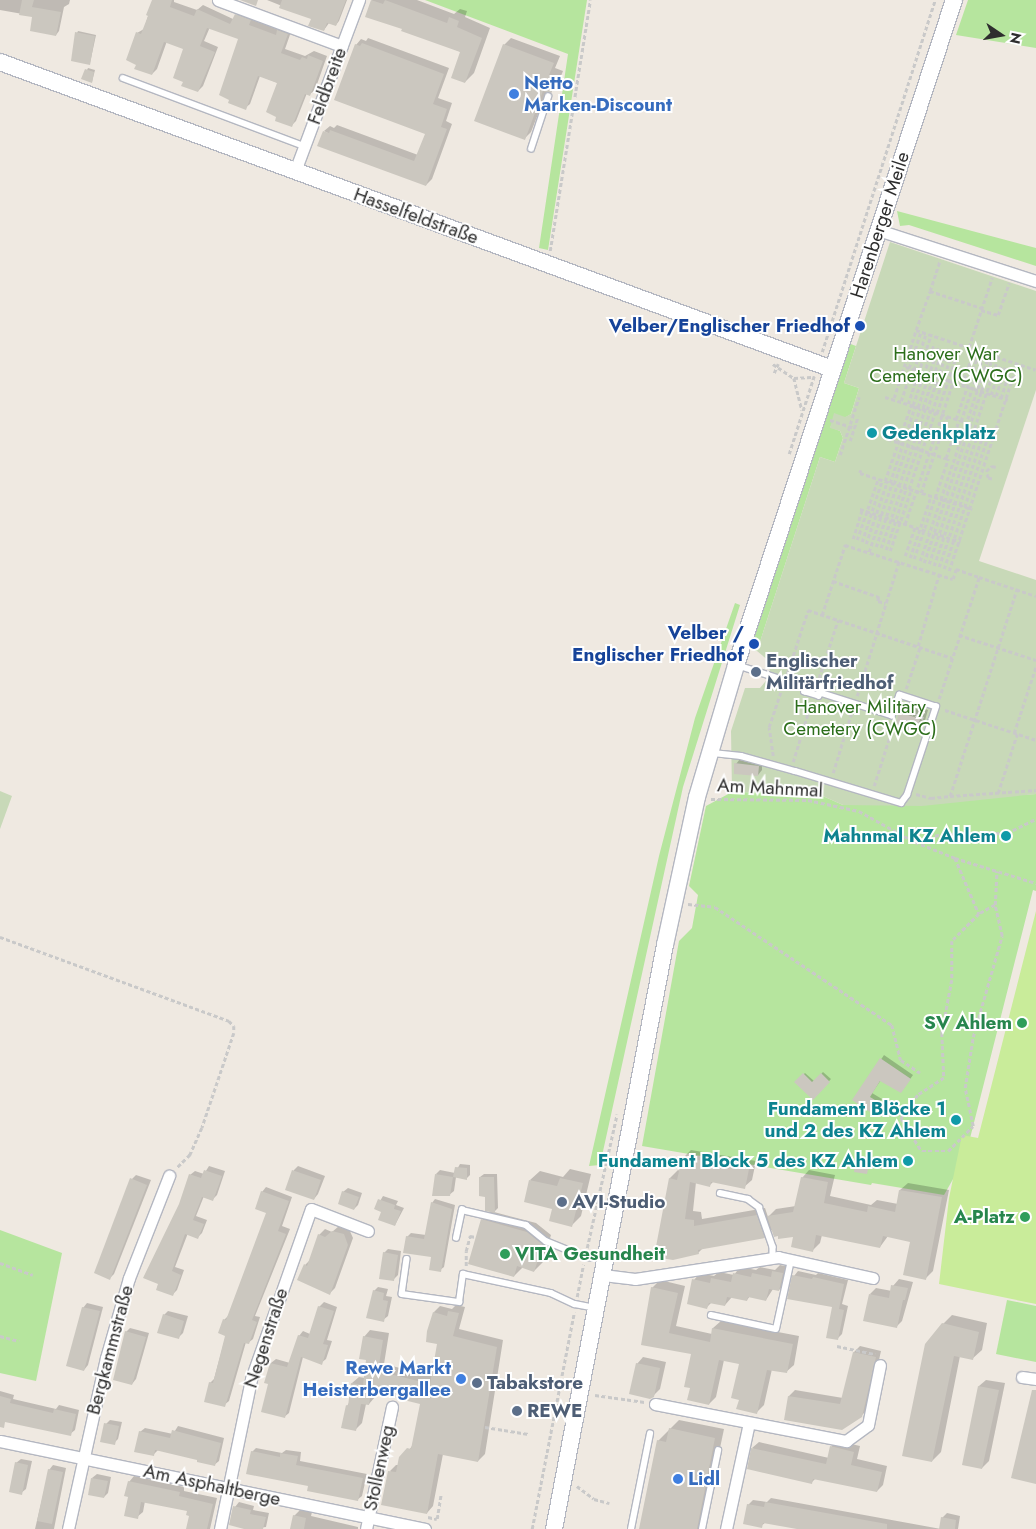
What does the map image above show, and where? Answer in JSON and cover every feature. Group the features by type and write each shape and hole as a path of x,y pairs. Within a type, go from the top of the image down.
{"main road":[{"name":"Harenberger Meile","path":"554,1529 622,1167 697,797 736,665 806,451 810,413 832,369 954,0"},
{"name":"Hasselfeldstraße","path":"0,62 832,369"}],"street":[{"path":"218,0 342,46"},
{"name":"Feldbreite","path":"295,171 359,0"},
{"path":"878,230 1036,282"},
{"name":"Bergkammstraße","path":"68,1529 82,1458 106,1358 129,1278 169,1176"},
{"name":"Negenstraße","path":"220,1529 251,1379 311,1209 368,1231"},
{"path":"603,1275 635,1279 773,1258 791,1260 873,1278"},
{"path":"655,1404 749,1424 846,1441 868,1425 880,1365"},
{"path":"1022,1377 1036,1380"},
{"name":"Stollenweg","path":"368,1523 392,1407"},
{"path":"726,1529 749,1424"},
{"name":"Am Asphaltberge","path":"0,1442 228,1488 368,1523 421,1528"}],"lane":[{"path":"123,78 304,146"},
{"path":"531,149 548,97"},
{"path":"736,665 807,688"},
{"path":"807,688 808,684 821,688 817,694"},
{"path":"709,752 741,756 902,803 907,795 936,707 900,695 892,716 806,692 807,688"},
{"path":"720,1193 748,1199 759,1207 773,1247 773,1258"},
{"path":"456,1238 462,1210 526,1225 546,1242 585,1257 606,1258"},
{"path":"407,1259 402,1294 459,1302 463,1274 551,1293 575,1304 597,1308"},
{"path":"711,1315 776,1329 791,1260"},
{"path":"631,1529 650,1434"},
{"path":"702,1529 718,1451"}],"path":[{"path":"547,264 590,0"},
{"path":"828,330 936,0"},
{"path":"894,398 940,261 948,264"},
{"path":"930,291 998,315 1009,283 983,275"},
{"path":"969,348 992,278"},
{"path":"916,330 1036,370"},
{"path":"901,401 921,331"},
{"path":"910,368 926,333"},
{"path":"923,408 919,371 931,335"},
{"path":"866,544 876,514 922,450 924,373 934,344"},
{"path":"868,552 881,516 917,449 929,374 939,345"},
{"path":"876,547 912,447 943,347"},
{"path":"890,552 900,522 897,485 907,446 938,377 948,348"},
{"path":"886,550 896,521 898,442 943,379 953,350"},
{"path":"881,548 891,519 902,444 923,408 948,380 958,351"},
{"path":"962,385 972,356"},
{"path":"914,559 935,498 977,358"},
{"path":"959,420 982,359"},
{"path":"920,561 986,361"},
{"path":"924,563 991,362"},
{"path":"929,564 996,364"},
{"path":"991,394 1001,365"},
{"path":"996,396 1005,367"},
{"path":"910,368 1006,400"},
{"path":"1000,398 1010,368"},
{"path":"949,571 971,509 1015,370"},
{"path":"794,378 810,413 854,428"},
{"path":"905,524 953,382"},
{"path":"840,455 859,397"},
{"path":"885,397 894,398 996,432"},
{"path":"850,441 858,416"},
{"path":"921,493 947,416"},
{"path":"934,566 980,427"},
{"path":"939,567 985,429"},
{"path":"944,569 990,430"},
{"path":"888,439 986,471"},
{"path":"986,471 992,466 996,467"},
{"path":"861,470 860,473 971,509"},
{"path":"986,471 988,478 992,479"},
{"path":"857,540 878,479"},
{"path":"862,542 871,513 897,485"},
{"path":"910,558 930,496"},
{"path":"852,539 861,510 960,542"},
{"path":"905,556 915,527"},
{"path":"822,615 845,545 953,579 956,569 1036,596"},
{"path":"876,635 899,561"},
{"path":"904,697 939,574"},
{"path":"979,577 936,707 1036,740"},
{"path":"833,581 879,597 878,601 886,603"},
{"path":"950,796 1018,589"},
{"path":"770,764 773,756 769,727 808,610 876,635 952,658"},
{"path":"816,687 838,620"},
{"path":"960,635 1036,660"},
{"path":"998,793 1036,666"},
{"path":"790,770 817,694"},
{"path":"892,716 890,725 918,734 923,717 895,708"},
{"path":"871,794 893,726"},
{"path":"907,795 931,798 1036,790"},
{"name":"Am Mahnmal","path":"697,797 716,800 765,798 821,802 859,810 914,842 955,858 1036,883"},
{"path":"914,842 942,834 1007,833 1036,819"},
{"path":"955,858 979,914"},
{"path":"995,904 979,914 952,941 952,980 942,1033 944,1078 918,1095 901,1118 922,1151 948,1151 973,1126 965,1088 974,1037 1002,936 995,904 997,871"},
{"path":"674,903 715,907 872,1010 892,1025 901,1060 920,1073"},
{"path":"0,937 229,1021 234,1026 234,1033 202,1128 190,1154 169,1176"},
{"path":"466,1275 466,1251 470,1236 476,1237"},
{"path":"532,1529 585,1257"},
{"path":"0,1262 33,1275"},
{"path":"0,1336 19,1341"},
{"path":"838,1346 882,1355 880,1365"},
{"path":"595,1395 655,1404"},
{"path":"485,1426 528,1434"},
{"path":"577,1486 594,1500 609,1503"},
{"path":"421,1528 420,1516 437,1519 441,1494"}],"green space":[{"path":"425,0 587,0 548,250 539,248 568,54"},
{"path":"968,0 1036,0 1036,48 956,35"},
{"path":"897,211 1036,248 1036,266 909,225 900,226"},
{"path":"890,242 1036,291 1036,390 979,561 1036,580 1036,794 922,806 843,805 816,793 732,792 731,731 745,688 760,688 770,676 769,661 757,651 820,457 835,462 843,438 840,431 830,428 834,413 845,417 851,414 859,388 844,383"},
{"path":"848,343 856,346 844,383 859,388 851,414 830,427 840,431 843,438 835,462 820,457 757,651 749,649"},
{"path":"735,603 740,605 683,787 600,1165 589,1166 659,856 695,718"},
{"path":"0,791 12,796 0,829"},
{"path":"732,792 816,793 843,805 1036,794 1036,891 1033,890 965,1158 944,1195 872,1183 871,1185 642,1146 679,941 692,928 698,895 689,886 706,806"},
{"name":"SV Ahlem","path":"1036,911 1036,1304 939,1284 949,1198 962,1135 978,1138"},
{"path":"0,1230 62,1253 36,1381 0,1373"},
{"path":"1007,1300 1036,1306 1036,1362 996,1354"}],"building":[{"path":"22,0 34,0 32,7 61,12 56,36 30,31 32,17 19,15"},
{"path":"152,0 172,0 170,7 194,16 197,9 230,24 235,14 251,20 249,25 276,35 277,30 288,34 281,53 300,60 302,57 307,59 308,55 323,61 310,96 305,94 292,127 275,121 276,117 266,112 277,83 258,76 246,110 228,103 229,100 219,95 238,39 207,28 200,46 215,52 198,92 181,86 183,82 173,78 183,49 164,42 152,75 134,69 136,65 126,60 136,32 141,34"},
{"path":"240,0 258,0 256,6"},
{"path":"282,0 346,0 336,26 327,23 324,31 308,26 311,19 279,8"},
{"path":"371,0 383,4 385,0 447,23 449,17 459,21 457,27 482,38 465,83 451,78 460,52 401,31 402,29 365,17"},
{"path":"75,32 95,36 90,65 71,61"},
{"path":"362,43 444,74 433,104 447,109 441,127 447,129 426,186 317,146 323,131 329,133 330,130 414,161 425,134 334,100 355,44 360,46"},
{"name":"Netto Marken-Discount","path":"503,44 554,63 549,75 557,78 551,94 543,91 525,140 474,121"},
{"path":"85,69 94,72 92,83 81,79"},
{"path":"899,712 920,719 917,730 896,724"},
{"path":"734,763 759,766 758,776 734,774"},
{"path":"880,1058 911,1079 901,1093 880,1081 870,1097 880,1103 873,1114 852,1100"},
{"path":"803,1073 812,1082 821,1073 830,1082 813,1100 794,1082"},
{"path":"682,1157 749,1169 745,1189 711,1182 710,1187 690,1182 685,1219 694,1220 694,1226 757,1215 765,1238 698,1250 699,1254 673,1260 654,1257 669,1178 677,1180"},
{"path":"856,1161 869,1164 867,1174 854,1172"},
{"path":"455,1167 467,1168 467,1180 453,1177"},
{"path":"204,1170 222,1176 213,1201 202,1197 193,1220 204,1224 198,1239 185,1234 172,1271 181,1275 173,1296 156,1290 158,1284 143,1278 179,1204 189,1174 201,1178"},
{"path":"292,1170 321,1180 314,1200 285,1190"},
{"path":"435,1174 453,1177 450,1196 432,1196"},
{"path":"479,1177 494,1177 495,1213 485,1211 485,1197 479,1196"},
{"path":"801,1177 828,1182 824,1203 867,1212 868,1206 895,1212 899,1190 942,1197 926,1280 903,1275 910,1242 883,1236 880,1248 816,1235 813,1252 791,1247 793,1237 778,1239 778,1236 774,1237 767,1216 793,1212"},
{"path":"130,1178 147,1185 110,1280 94,1273"},
{"path":"560,1178 583,1183 572,1227 549,1221 552,1209 524,1202 529,1180 557,1186"},
{"path":"261,1191 289,1201 278,1231 286,1234 252,1320 257,1322 249,1344 244,1343 225,1407 204,1402 209,1382 213,1383 225,1336 218,1333 223,1319 226,1320 266,1213 255,1209"},
{"path":"342,1191 359,1197 354,1210 338,1204"},
{"path":"378,1199 395,1205 394,1209 401,1211 395,1226 378,1220 381,1212 374,1209"},
{"path":"431,1202 452,1209 441,1272 429,1270 431,1257 403,1253 406,1236 424,1239"},
{"name":"VITA Gesundheit","path":"481,1219 527,1232 543,1245 534,1272 517,1266 514,1277 468,1264"},
{"path":"332,1231 344,1234 348,1245 330,1295 297,1280 304,1264 307,1266 318,1234 325,1237"},
{"path":"383,1252 398,1255 394,1281 379,1279"},
{"path":"772,1271 783,1273 779,1291 769,1289 766,1301 748,1297 747,1301 727,1297 725,1306 709,1303 707,1309 687,1304 692,1279 710,1283 711,1278 731,1282 733,1273 751,1277 752,1273 771,1277"},
{"path":"792,1275 812,1279 813,1277 844,1284 839,1309 844,1310 838,1340 826,1338 832,1307 787,1299"},
{"path":"891,1285 908,1288 905,1300 903,1300 897,1328 863,1321 869,1294 889,1298"},
{"path":"651,1287 678,1293 669,1333 710,1342 712,1328 793,1344 787,1373 767,1370 757,1414 736,1409 739,1400 731,1398 739,1364 719,1360 709,1405 687,1400 690,1388 684,1387 691,1354 641,1345"},
{"path":"373,1290 384,1293 383,1300 388,1301 384,1322 366,1318"},
{"path":"318,1306 334,1311 323,1344 328,1345 322,1365 301,1357 285,1418 261,1412 268,1384 264,1383 270,1363 287,1367 298,1335 308,1338"},
{"path":"82,1307 100,1311 84,1371 66,1366"},
{"path":"448,1311 459,1313 453,1336 497,1347 478,1462 438,1454 427,1514 381,1505 388,1471 396,1472 399,1457 407,1448 411,1449 420,1404 371,1392 369,1405 361,1404 356,1431 341,1428 346,1405 348,1406 351,1383 363,1385 366,1360 359,1359 363,1336 383,1340 378,1371 430,1384 437,1344 426,1342 427,1331 433,1312 447,1316"},
{"path":"163,1314 184,1321 179,1339 157,1333"},
{"path":"942,1323 979,1332 973,1360 954,1356 932,1462 902,1456 925,1344"},
{"path":"125,1331 146,1337 132,1385 113,1380"},
{"path":"853,1352 876,1357 862,1417 842,1430 784,1420 788,1396 840,1404"},
{"path":"636,1363 660,1368 654,1397 650,1399 629,1394"},
{"path":"978,1386 999,1390 982,1469 962,1465"},
{"path":"1032,1390 1036,1390 1036,1484 1011,1478"},
{"path":"0,1396 11,1399 10,1403 53,1413 54,1409 76,1414 71,1436 5,1422 4,1428 0,1427"},
{"path":"104,1423 119,1426 115,1445 100,1442"},
{"name":"Lidl","path":"669,1428 715,1438 697,1529 639,1529 657,1440 666,1442"},
{"path":"172,1430 221,1443 215,1466 155,1450 154,1456 134,1452 139,1431 170,1438"},
{"path":"830,1446 854,1452 851,1465 882,1472 877,1492 813,1479 812,1484 747,1469 751,1448 826,1464"},
{"path":"251,1451 280,1457 280,1453 298,1456 296,1465 363,1478 358,1501 307,1491 308,1486 246,1474"},
{"path":"15,1462 28,1465 22,1495 9,1492"},
{"path":"48,1469 63,1472 52,1524 37,1521"},
{"path":"91,1478 108,1481 104,1498 88,1495"},
{"path":"128,1481 180,1492 179,1496 213,1504 207,1529 186,1529 189,1516 186,1515 187,1511 141,1502 138,1519 124,1516 128,1497 124,1496"},
{"path":"765,1502 887,1524 887,1529 797,1529 763,1523 762,1528 743,1524 747,1504 764,1507"},
{"path":"233,1506 251,1510 250,1514 266,1517 263,1529 244,1529 229,1525"},
{"path":"293,1515 306,1518 304,1529 290,1529"},
{"path":"941,1517 956,1520 955,1529 939,1529"}],"place":[{"name":"Netto Marken-Discount","path":"514,94"},
{"name":"Velber/Englischer Friedhof","path":"860,326"},
{"name":"Gedenkplatz","path":"872,433"},
{"name":"Velber / Englischer Friedhof","path":"754,644"},
{"name":"Englischer Militärfriedhof","path":"756,672"},
{"name":"Mahnmal KZ Ahlem","path":"1006,836"},
{"name":"SV Ahlem","path":"1022,1023"},
{"name":"Fundament Blöcke 1 und 2 des KZ Ahlem","path":"956,1120"},
{"name":"Fundament Block 5 des KZ Ahlem","path":"908,1161"},
{"name":"AVI-Studio","path":"562,1202"},
{"name":"A-Platz","path":"1025,1217"},
{"name":"VITA Gesundheit","path":"505,1254"},
{"name":"Rewe Markt Heisterbergallee","path":"461,1379"},
{"name":"Tabakstore","path":"477,1383"},
{"name":"REWE","path":"517,1411"},
{"name":"Lidl","path":"678,1479"}],"park label":[{"name":"Hanover War Cemetery (CWGC)","path":"946,365"},
{"name":"Hanover Military Cemetery (CWGC)","path":"860,718"}]}
